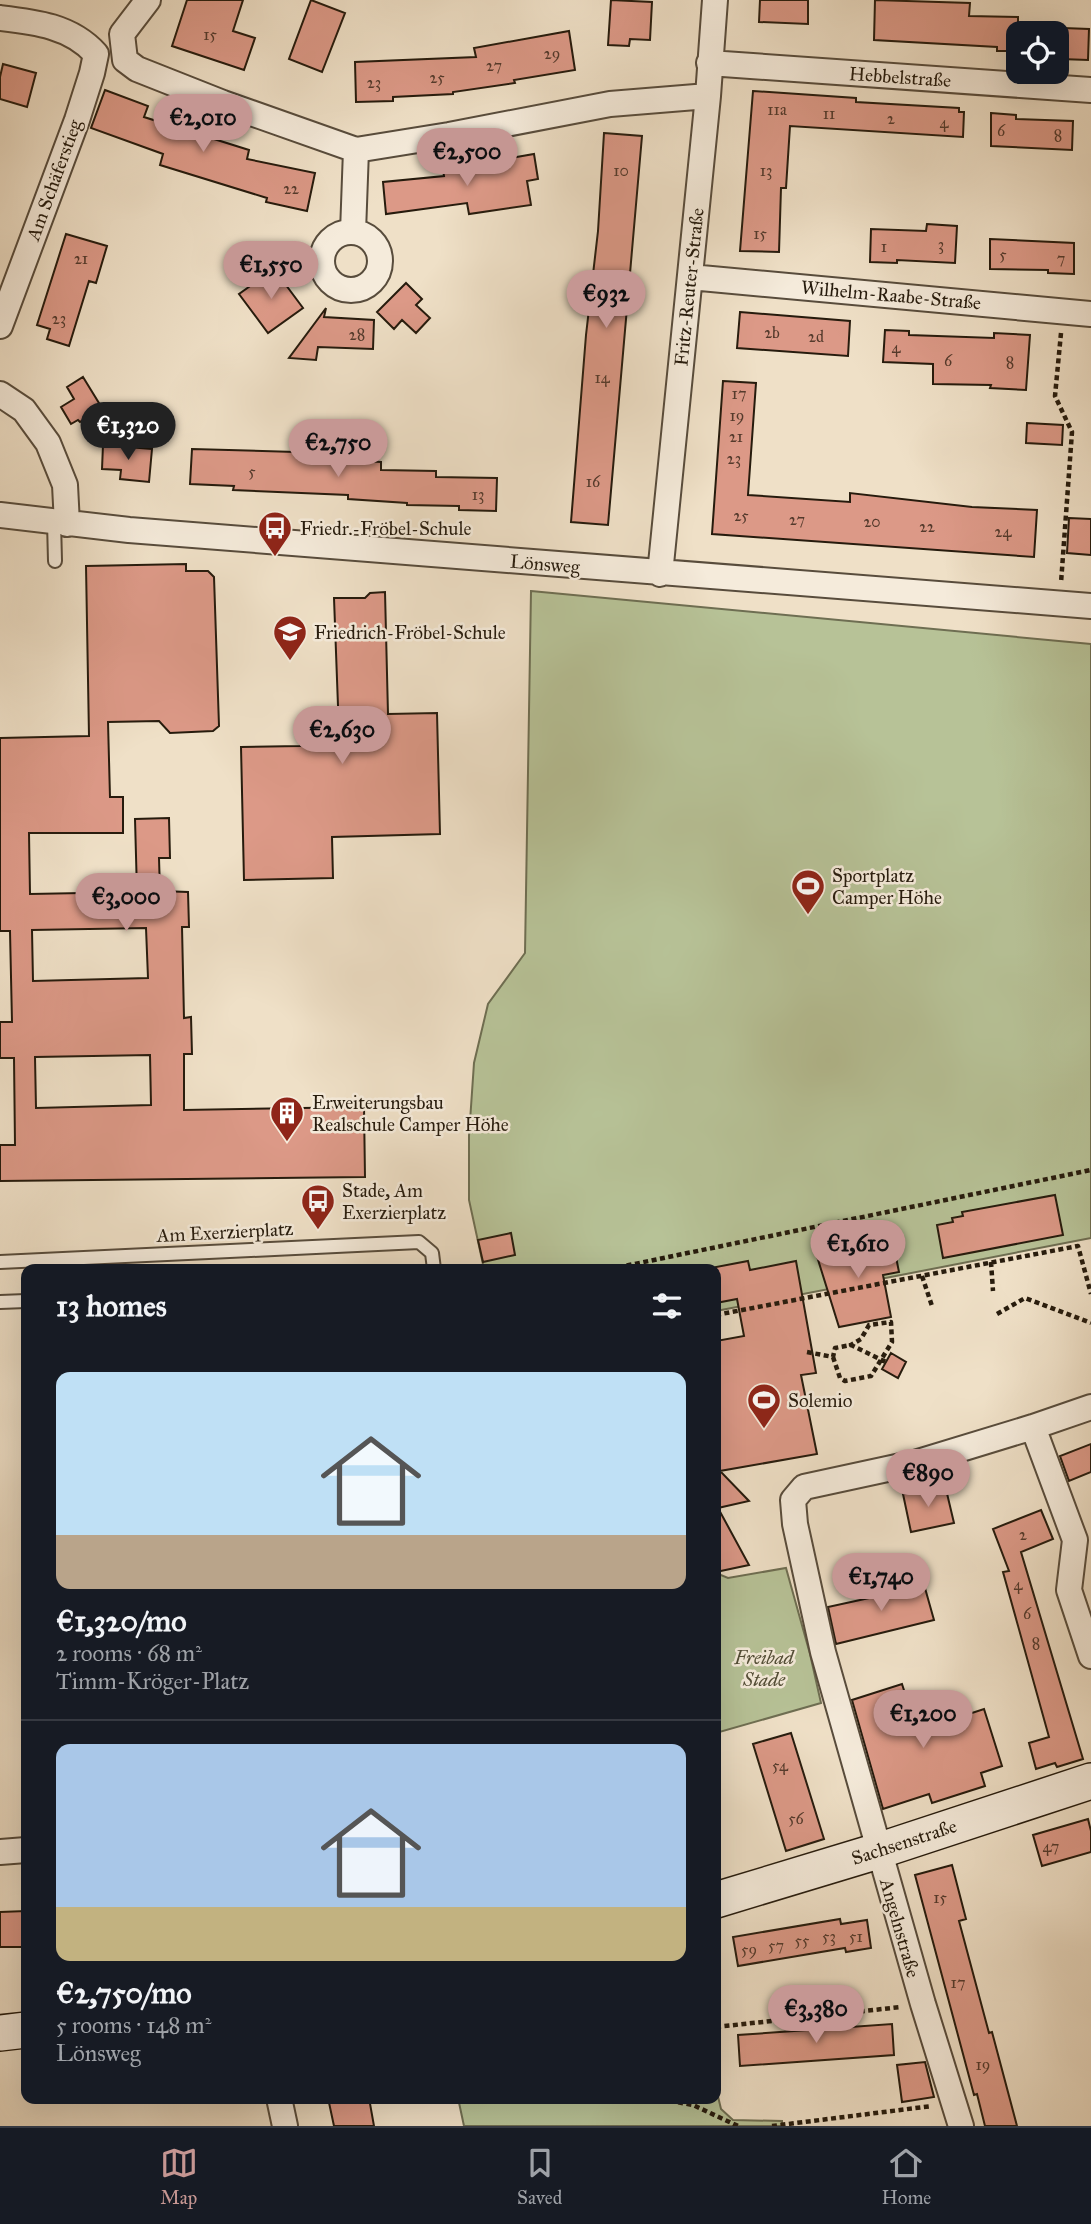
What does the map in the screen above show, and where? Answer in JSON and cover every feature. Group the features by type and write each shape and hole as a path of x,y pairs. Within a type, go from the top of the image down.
{"street":[{"path":"148,0 122,34 125,60 137,69 356,150 610,104 708,96"},
{"name":"Fritz-Reuter-Straße","path":"660,573 708,96 715,0"},
{"name":"Am Schäferstieg","path":"0,18 59,29 84,40 96,54 77,120 0,326"},
{"name":"Hebbelstraße","path":"709,63 1091,90"},
{"path":"353,232 356,150"},
{"name":"Wilhelm-Raabe-Straße","path":"690,277 1091,314"},
{"path":"0,394 23,410 48,443 65,485 61,523"},
{"name":"Lönsweg","path":"0,515 61,523 660,573 1091,606"},
{"path":"1091,1407 1033,1427 1074,1541 1069,1590 1091,1656"},
{"name":"Angelnstraße","path":"957,2115 878,1851 823,1652 795,1524 793,1500 804,1487 915,1463 1033,1427"},
{"name":"Sachsenstraße","path":"721,1898 878,1851 1091,1781"},
{"path":"0,1852 21,1850"},
{"path":"0,2033 21,2031"},
{"path":"280,2104 285,2126"}],"lane":[{"path":"55,561 61,523"},
{"name":"Am Exerzierplatz","path":"0,1262 419,1242 432,1253 433,1264"},
{"path":"0,1302 21,1301"}],"path":[{"path":"1059,604 1072,432 1055,396 1063,311"},
{"path":"634,1264 1091,1170"},
{"path":"721,1314 1077,1245 1091,1294"},
{"path":"991,1262 993,1291"},
{"path":"922,1276 932,1306"},
{"path":"997,1314 1025,1298 1091,1323"},
{"path":"891,1322 892,1342 884,1360 871,1376 845,1381 836,1372 833,1357 835,1348 861,1339 869,1325 891,1322"},
{"path":"851,1343 884,1360"},
{"path":"807,1352 833,1357"},
{"path":"721,2026 923,2004"},
{"path":"687,2104 738,2126"},
{"path":"772,2126 957,2115"}],"green space":[{"name":"Sportplatz Camper Höhe","path":"531,591 1091,644 1091,1238 721,1310 721,1264 483,1264 469,1200 469,1136 474,1063 488,1004 525,953"},
{"name":"Freibad Stade","path":"786,1568 821,1703 721,1732 721,1575 728,1578"},
{"path":"459,2104 720,2104 721,2109 733,2120 782,2121 782,2126 464,2126"}],"building":[{"path":"187,0 243,0 233,31 255,38 244,70 172,46"},
{"path":"311,0 345,13 322,72 289,59"},
{"path":"611,0 652,2 650,40 630,39 629,46 608,45"},
{"path":"760,0 808,0 808,24 759,22"},
{"path":"875,0 970,3 969,16 1018,17 1018,21 1006,21 1006,51 997,51 997,47 874,40"},
{"path":"1069,28 1089,29 1088,60 1069,59"},
{"path":"569,31 575,70 453,94 356,102 355,62 476,57 474,48"},
{"path":"3,64 36,73 27,107 0,99"},
{"path":"105,90 148,106 144,117 249,150 247,159 315,173 307,211 266,202 267,198 160,165 163,154 91,128"},
{"path":"753,91 856,98 856,102 959,108 959,112 964,112 963,137 790,126 786,188 781,188 779,252 740,251"},
{"path":"991,113 1016,115 1016,119 1073,121 1072,150 991,146"},
{"path":"604,133 642,136 608,525 571,522 586,335 598,231"},
{"path":"534,154 538,179 527,181 531,205 469,214 467,203 386,214 383,182 444,176 443,170"},
{"path":"927,224 957,226 955,263 897,260 897,263 870,262 871,229 926,231"},
{"path":"66,234 107,246 96,283 89,281 69,346 47,339 50,329 37,325"},
{"path":"990,239 1074,243 1074,274 1048,273 1048,270 990,269"},
{"path":"274,269 303,308 268,333 239,294"},
{"path":"406,283 422,299 416,305 430,318 416,333 402,320 394,329 377,312"},
{"path":"326,308 324,317 374,320 373,349 318,347 316,360 289,358"},
{"path":"740,312 850,321 848,356 737,348"},
{"path":"885,330 909,331 909,335 994,338 994,333 1030,335 1026,390 990,388 991,385 933,384 933,364 883,362"},
{"path":"83,377 102,408 80,422 78,420 71,424 61,407 74,399 67,387"},
{"path":"723,381 756,383 748,495 850,502 850,493 972,507 1037,510 1034,557 712,534"},
{"path":"1027,423 1063,425 1062,445 1026,443"},
{"path":"103,445 152,449 149,482 120,479 121,470 102,469"},
{"path":"192,449 329,453 329,459 381,462 381,470 436,471 436,477 497,478 496,511 348,499 348,495 233,490 234,486 190,484"},
{"path":"1069,518 1091,519 1091,555 1067,553"},
{"path":"186,564 186,571 208,571 214,577 219,726 213,731 170,733 159,721 108,722 110,797 123,797 123,833 29,833 30,894 137,892 135,819 169,818 170,858 159,858 160,891 188,892 189,927 182,927 184,1018 191,1017 192,1054 184,1054 184,1110 364,1107 365,1177 0,1181 0,1145 15,1145 14,1058 0,1058 0,1022 12,1022 10,931 0,931 0,738 89,736 86,566","holes":["146,928 148,978 33,981 32,930","150,1055 151,1105 36,1108 35,1057"]},
{"path":"385,592 388,714 437,713 440,834 332,837 333,878 244,880 241,747 300,746 338,706 334,598 365,598 370,593"},
{"path":"1055,1195 1063,1235 943,1258 937,1225 953,1222 952,1218 963,1216 962,1212"},
{"path":"511,1233 515,1255 483,1262 478,1240"},
{"path":"873,1239 875,1245 893,1242 899,1272 883,1275 891,1317 839,1327 815,1250"},
{"name":"Solemio","path":"748,1261 750,1270 796,1261 816,1373 801,1375 817,1454 721,1471 721,1340 744,1336 737,1299 721,1302 721,1266"},
{"path":"891,1353 906,1362 898,1378 882,1369"},
{"path":"1091,1444 1091,1472 1069,1481 1060,1456"},
{"name":"Solemio","path":"721,1472 749,1501 721,1507"},
{"path":"945,1485 954,1523 911,1532 903,1494"},
{"path":"1041,1510 1053,1539 1021,1552 1083,1759 1057,1767 1055,1763 1036,1769 1029,1743 1049,1737 1003,1572 1009,1571 993,1529"},
{"name":"Solemio","path":"721,1514 749,1565 721,1571"},
{"path":"923,1581 934,1620 836,1644 828,1607 883,1595 882,1592"},
{"path":"902,1684 917,1731 984,1709 1002,1766 981,1773 985,1786 932,1803 929,1794 883,1809 852,1700"},
{"path":"791,1733 824,1839 786,1851 753,1744"},
{"path":"1088,1819 1091,1852 1042,1866 1033,1835"},
{"path":"952,1865 966,1919 959,1921 1017,2126 985,2126 977,2094 974,2095 915,1875"},
{"path":"21,1911 21,1947 0,1947 0,1912"},
{"path":"840,1919 841,1924 867,1920 871,1948 846,1952 845,1948 738,1966 733,1937"},
{"path":"892,2024 894,2055 740,2066 738,2035"},
{"path":"925,2062 934,2097 902,2102 897,2065"},
{"path":"329,2104 370,2104 374,2126 334,2126"}],"place":[{"name":"Friedr.-Fröbel-Schule","path":"275,558"},
{"name":"Friedrich-Fröbel-Schule","path":"290,662"},
{"name":"Sportplatz Camper Höhe","path":"808,916"},
{"name":"Erweiterungsbau Realschule Camper Höhe","path":"287,1143"},
{"name":"Stade, Am Exerzierplatz","path":"318,1231"},
{"name":"Solemio","path":"764,1430"}]}
